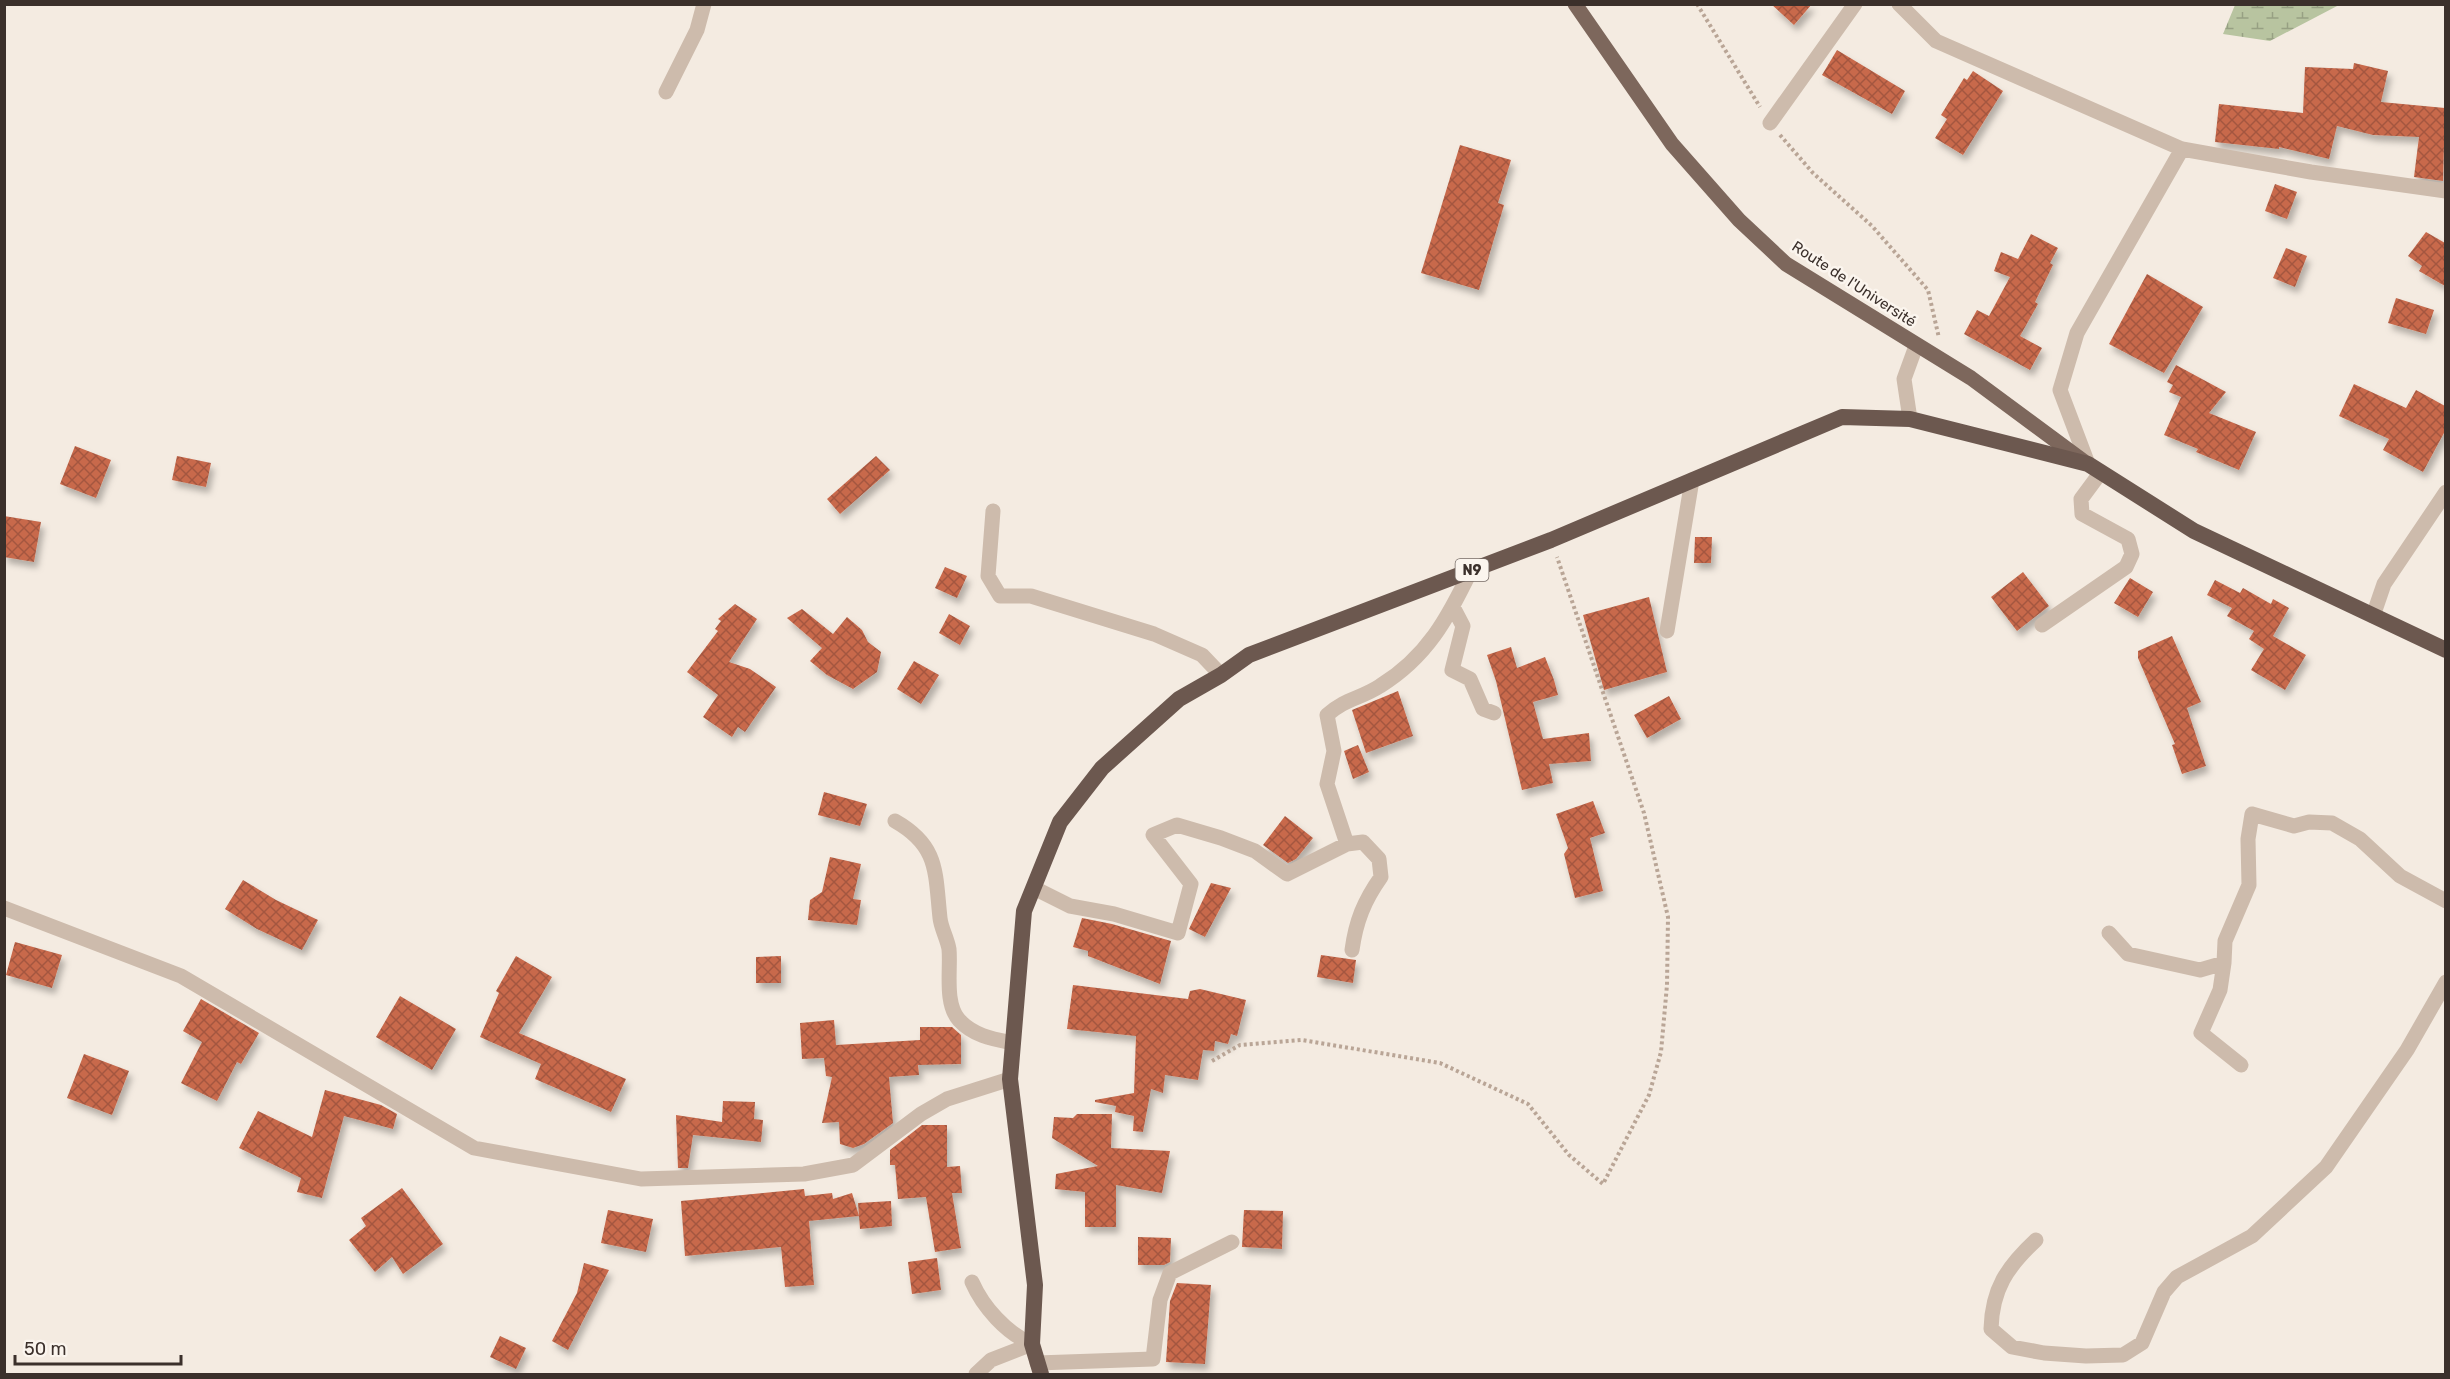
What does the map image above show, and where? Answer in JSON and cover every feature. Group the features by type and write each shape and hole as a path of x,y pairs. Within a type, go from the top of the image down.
{"highway":[{"name":"N9","path":"1039,1369 1032,1344 1035,1285 1010,1079 1024,911 1060,822 1102,768 1179,699 1221,675 1249,655 1551,540 1842,417 1910,419 2095,468 2194,531 2445,650"}],"main road":[{"name":"Route de l'Université","path":"1575,4 1672,144 1739,220 1786,264 1971,378 2095,468"}],"street":[{"path":"666,92 697,30 704,4"},
{"path":"1770,123 1855,4"},
{"path":"1899,4 1936,41 2182,149 2311,172 2445,191"},
{"path":"2042,625 2126,567 2132,554 2128,539 2082,514 2080,499 2095,468 2060,390 2077,333 2182,149"},
{"path":"1910,419 1904,380 1916,346"},
{"path":"1667,631 1692,480"},
{"path":"2373,615 2384,584 2445,492"},
{"path":"993,511 988,576 1000,596 1031,596 1154,634 1202,655 1221,675"},
{"path":"1347,844 1327,784 1334,751 1327,715 1340,703 1379,687 1415,659 1446,622 1471,570"},
{"path":"1453,607 1463,626 1452,670 1470,679 1483,709 1494,713"},
{"path":"2241,1065 2201,1033 2220,990 2224,941 2249,885 2248,839 2252,814 2294,825 2309,822 2332,823 2360,839 2400,876 2445,901"},
{"path":"895,821 912,831 930,854 937,872 940,919 949,948 952,1001 958,1018 972,1031 987,1038 1013,1042"},
{"path":"1034,888 1070,906 1114,914 1178,933 1191,884 1153,835 1177,825 1255,851 1287,874 1347,844 1363,842 1379,859 1381,877 1366,898 1356,921 1352,950"},
{"path":"4,908 181,976 474,1148 641,1179 804,1174 853,1165 921,1114 947,1099 1010,1079"},
{"path":"2109,933 2128,954 2200,970 2224,963"},
{"path":"2036,1240 2015,1260 1991,1302 1991,1329 2012,1347 2044,1353 2086,1356 2123,1355 2142,1343 2164,1292 2177,1277 2252,1236 2326,1167 2407,1050 2445,982"},
{"path":"1039,1369 1153,1359 1160,1300 1170,1273 1232,1242"},
{"path":"972,1282 976,1292 1004,1326 1016,1337 1032,1344"},
{"path":"976,1374 991,1360 1032,1344"}],"path":[{"path":"1697,4 1770,123 1813,173 1872,226 1928,290 1940,338 1916,346"},
{"path":"1212,1061 1239,1045 1302,1040 1440,1063 1528,1104 1569,1155 1603,1184 1649,1095 1661,1052 1667,985 1668,917 1644,813 1551,540"}],"green space":[{"path":"2235,4 2339,5 2270,41 2223,34"}],"building":[{"path":"1771,4 1812,4 1794,25"},
{"path":"1837,50 1905,91 1892,114 1822,75"},
{"path":"2354,63 2388,71 2381,102 2445,108 2443,181 2414,177 2419,137 2373,135 2337,126 2329,159 2279,147 2279,149 2215,142 2219,104 2303,113 2305,67 2353,69"},
{"path":"1973,71 2003,91 1963,155 1935,138 1947,119 1941,115 1964,78 1967,80"},
{"path":"1460,145 1511,160 1498,203 1504,205 1479,290 1421,273"},
{"path":"2275,184 2297,192 2287,219 2265,211"},
{"path":"2426,232 2445,243 2445,286 2419,271 2422,266 2408,256"},
{"path":"2031,234 2058,248 2050,263 2053,265 2035,302 2038,304 2020,336 2042,348 2030,370 1964,334 1977,310 1989,316 2010,277 1994,271 2001,252 2018,259"},
{"path":"2286,248 2307,256 2295,287 2273,278"},
{"path":"2147,274 2203,307 2164,373 2109,344"},
{"path":"2396,298 2434,310 2426,334 2388,323"},
{"path":"2176,365 2226,392 2209,413 2256,432 2239,470 2196,452 2198,449 2164,435 2181,397 2169,392 2173,385 2167,382"},
{"path":"2354,384 2406,408 2416,390 2445,406 2445,431 2423,472 2383,450 2389,439 2339,416"},
{"path":"75,446 111,460 96,498 60,484"},
{"path":"177,456 211,463 206,487 172,480"},
{"path":"876,456 890,470 840,514 827,499"},
{"path":"4,516 41,522 34,562 4,557"},
{"path":"1695,537 1712,537 1711,563 1694,563"},
{"path":"945,567 967,576 957,598 935,588"},
{"path":"2023,572 2049,606 2017,631 1991,597"},
{"path":"2130,578 2153,592 2138,617 2114,603"},
{"path":"2215,580 2240,593 2243,588 2271,604 2273,599 2289,608 2273,636 2306,655 2285,690 2251,670 2264,649 2249,639 2254,631 2227,616 2232,608 2207,595"},
{"path":"1649,597 1667,672 1604,690 1583,615"},
{"path":"735,604 757,619 729,662 750,669 776,687 745,732 738,727 732,737 703,717 718,695 687,672 718,631 715,629 721,621 718,619"},
{"path":"802,609 833,634 847,617 862,630 868,642 881,652 877,672 853,689 827,675 810,661 822,648 787,618"},
{"path":"949,614 970,626 960,645 939,633"},
{"path":"2172,636 2201,702 2187,708 2206,766 2182,774 2172,745 2175,744 2138,658 2138,651"},
{"path":"1511,647 1517,668 1545,657 1554,680 1558,695 1533,702 1543,739 1589,733 1591,761 1549,764 1553,783 1522,790 1496,681 1487,655"},
{"path":"914,661 939,675 921,704 897,689"},
{"path":"1398,691 1413,736 1366,753 1352,710"},
{"path":"1669,696 1681,719 1647,738 1634,715"},
{"path":"1358,745 1369,772 1353,779 1344,751"},
{"path":"824,792 867,804 860,826 818,815"},
{"path":"1593,801 1605,833 1590,838 1603,891 1575,898 1564,854 1568,848 1556,814"},
{"path":"1285,816 1313,838 1296,859 1288,863 1263,845"},
{"path":"830,857 861,864 853,899 861,900 857,925 808,920 810,900 822,892"},
{"path":"243,880 276,900 318,920 302,950 257,929 225,909"},
{"path":"1211,883 1231,888 1205,937 1189,929"},
{"path":"1082,918 1171,941 1160,984 1088,956 1088,951 1073,947"},
{"path":"15,942 62,955 52,988 6,975"},
{"path":"1321,955 1356,960 1353,983 1317,977"},
{"path":"516,956 552,977 519,1033 626,1079 611,1112 535,1079 541,1064 480,1037 499,993 496,991"},
{"path":"781,956 781,983 756,983 756,957"},
{"path":"1073,985 1188,999 1190,991 1200,989 1246,1000 1237,1036 1231,1034 1228,1044 1215,1041 1214,1051 1203,1050 1198,1080 1165,1075 1163,1093 1151,1089 1143,1132 1133,1131 1134,1116 1115,1112 1116,1106 1095,1102 1095,1100 1134,1093 1136,1036 1067,1029"},
{"path":"400,996 456,1029 432,1070 376,1037"},
{"path":"201,999 259,1033 241,1064 237,1062 217,1101 181,1083 202,1042 183,1031"},
{"path":"834,1020 836,1045 920,1040 920,1027 952,1027 961,1035 961,1064 918,1065 919,1075 889,1077 893,1123 864,1144 853,1148 840,1144 839,1122 822,1123 832,1077 826,1076 824,1058 802,1059 800,1023"},
{"path":"84,1054 129,1071 112,1115 67,1098"},
{"path":"325,1090 381,1105 397,1114 393,1129 344,1116 322,1198 297,1192 301,1178 239,1148 258,1111 312,1137"},
{"path":"723,1101 755,1102 754,1119 763,1120 761,1142 693,1135 688,1168 678,1168 676,1115 722,1122"},
{"path":"1077,1114 1112,1114 1111,1148 1170,1151 1162,1193 1116,1185 1116,1227 1085,1227 1085,1192 1055,1189 1056,1174 1098,1166 1052,1138 1054,1117 1073,1118"},
{"path":"922,1125 947,1125 947,1167 960,1166 962,1193 952,1193 961,1248 935,1252 926,1197 898,1199 895,1165 890,1165 890,1150"},
{"path":"402,1188 443,1244 403,1274 392,1257 375,1272 349,1240 366,1226 361,1218"},
{"path":"804,1189 805,1196 832,1193 833,1199 852,1193 859,1216 809,1221 814,1285 785,1287 781,1247 685,1256 681,1201"},
{"path":"891,1201 892,1226 860,1229 858,1203"},
{"path":"608,1210 653,1219 646,1252 601,1243"},
{"path":"1244,1210 1283,1211 1282,1249 1242,1247"},
{"path":"1138,1237 1171,1238 1170,1262 1164,1265 1138,1265"},
{"path":"937,1258 941,1290 912,1294 908,1262"},
{"path":"584,1263 609,1270 568,1350 552,1341 577,1293"},
{"path":"1177,1283 1211,1285 1205,1364 1166,1362 1170,1301"},
{"path":"500,1336 526,1348 516,1369 490,1357"}]}
